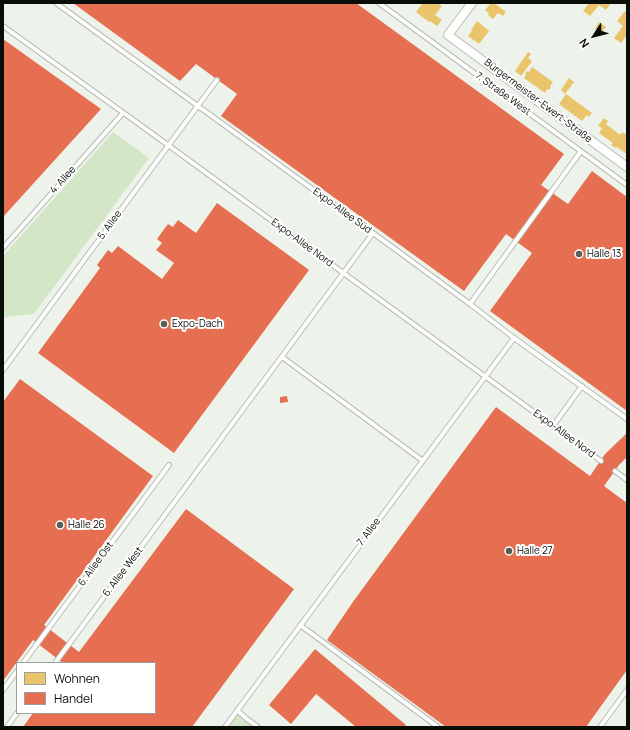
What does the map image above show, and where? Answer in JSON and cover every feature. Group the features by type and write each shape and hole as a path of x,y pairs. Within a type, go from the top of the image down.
{"street":[{"name":"Bürgermeister-Ewert-Straße","path":"472,3 448,35 627,167"}],"lane":[{"name":"Expo-Allee Süd","path":"56,3 627,419"},
{"name":"7. Straße West","path":"379,3 627,185"},
{"name":"Expo-Allee Nord","path":"3,26 601,461"},
{"name":"5. Allee","path":"3,370 217,80"},
{"name":"4. Allee","path":"3,248 123,113"},
{"path":"470,304 581,151"},
{"name":"6. Allee West","path":"56,662 373,233"},
{"name":"7. Allee","path":"225,727 514,338"},
{"path":"282,357 423,461"},
{"path":"553,426 582,386"},
{"name":"6. Allee Ost","path":"24,662 169,465"},
{"path":"615,471 627,480"},
{"path":"300,625 438,727"},
{"path":"3,690 16,672"},
{"path":"600,727 627,690"},
{"path":"237,710 258,727"},
{"path":"7,727 16,714"}],"green space":[{"path":"113,132 149,158 34,314 3,317 3,256"},
{"path":"235,712 254,727 225,727"}],"building: Wohnen":[{"path":"423,3 437,3 442,6 435,15 442,20 437,26 416,12"},
{"path":"491,3 494,3 506,12 503,16 498,13 493,19 488,15 489,13 485,10"},
{"path":"589,3 611,3 606,10 599,5 590,16 583,11"},
{"path":"625,11 627,12 627,35 621,43 614,38 623,26 617,21"},
{"path":"477,21 489,31 479,44 468,36"},
{"path":"599,22 606,27 601,33 595,29"},
{"path":"528,52 531,54 528,58 532,61 521,76 515,71"},
{"path":"532,67 553,82 549,90 547,89 545,93 524,78 527,71 529,72"},
{"path":"569,78 574,82 565,94 561,90"},
{"path":"566,94 592,113 589,117 587,115 582,121 559,104"},
{"path":"604,118 608,121 606,124 620,135 622,132 627,135 627,151 625,153 617,147 616,148 611,145 613,143 599,133 602,128 598,126"}],"building: Handel":[{"path":"73,3 356,3 564,154 541,185 568,204 592,171 627,197 627,411 490,311 532,253 506,234 464,291 221,116 237,94 196,64 180,81"},
{"path":"3,39 101,109 3,217"},
{"name":"Expo-Dach","path":"217,203 309,270 174,453 38,353 100,268 97,265 108,250 112,253 118,246 162,279 174,263 156,250 162,243 157,239 168,224 173,227 178,220 196,233"},
{"path":"20,379 153,476 44,625 79,652 186,509 294,589 192,727 23,727 32,714 156,714 156,662 62,662 33,640 3,681 3,402"},
{"path":"287,396 288,402 280,403 280,397"},
{"name":"Halle 27","path":"496,407 590,476 605,454 627,433 627,457 619,465 604,486 627,503 627,670 586,727 446,727 327,640 355,599"},
{"path":"315,649 406,725 405,727 356,727 316,694 291,724 269,705"}],"place":[{"name":"Halle 13","path":"579,254"},
{"name":"Expo-Dach","path":"164,324"},
{"name":"Halle 26","path":"60,525"},
{"name":"Halle 27","path":"509,551"}]}
